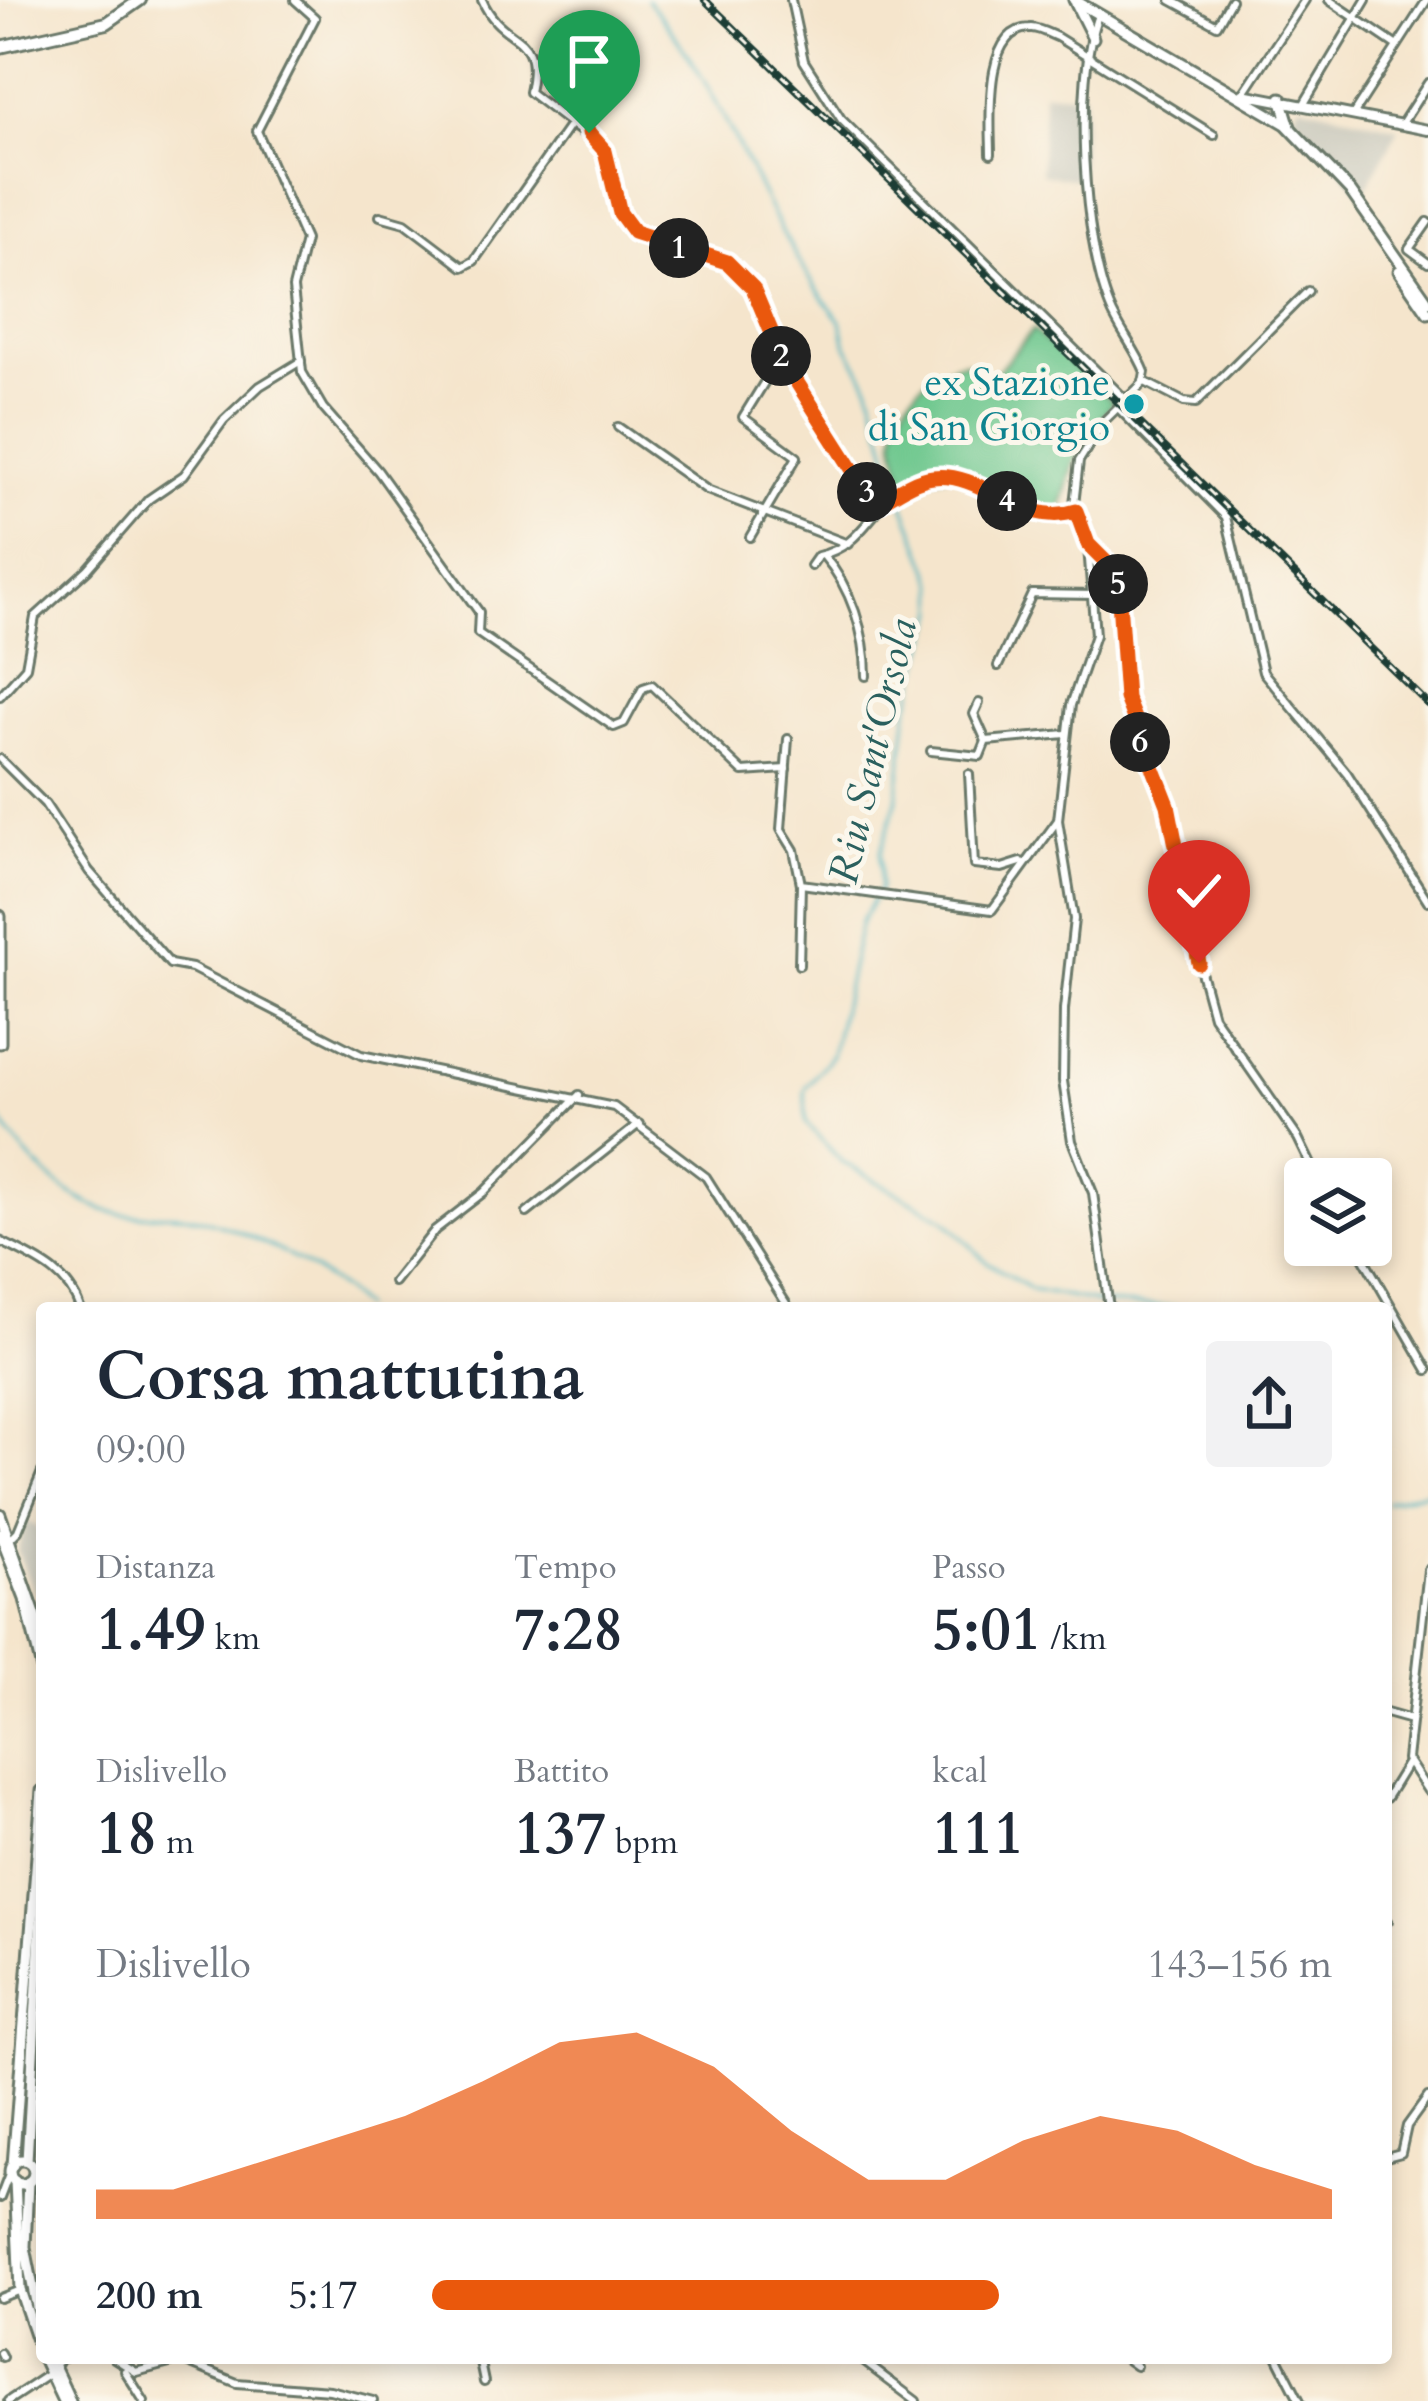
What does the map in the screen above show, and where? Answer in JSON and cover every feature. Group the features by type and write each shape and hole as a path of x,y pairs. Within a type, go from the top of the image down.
{"main road":[{"path":"0,47 107,22 140,0"},
{"path":"1076,0 1093,35 1119,26"},
{"path":"1076,0 1243,94 1290,127 1336,177 1428,302"},
{"path":"1281,101 1290,127"},
{"path":"1336,177 1428,313"},
{"path":"0,916 4,965 0,1043"},
{"path":"0,1514 36,1644"},
{"path":"5,1537 36,1618"},
{"path":"36,1870 13,2172 20,2290 36,2331"},
{"path":"36,2102 25,2247 36,2302"},
{"path":"13,2172 34,2170"},
{"path":"13,2172 34,2170"},
{"path":"49,2364 67,2401"}],"street":[{"path":"295,0 315,18 256,130 305,240 293,288 301,362 323,408 378,471 479,611 478,633 614,727 624,724 643,688 652,685 743,772 786,769"},
{"path":"482,0 489,15 535,62 530,92 605,151 620,213 634,232 727,262 753,288 784,362 877,505"},
{"path":"791,0 804,61 841,119 1126,400"},
{"path":"1171,0 1217,25 1231,0"},
{"path":"1305,0 1243,94 1428,130"},
{"path":"1329,0 1397,46"},
{"path":"1305,103 1366,0"},
{"path":"1354,113 1427,0"},
{"path":"1099,14 1090,58 1087,198 1105,293 1140,359 1143,380 1078,461 1076,511 1088,544 1095,635 1066,734 1058,820 1074,919 1064,1010 1064,1081 1072,1141 1093,1193 1109,1302"},
{"path":"991,154 991,86 999,52 1012,34 1030,28 1090,58 1214,135"},
{"path":"1401,124 1428,82"},
{"path":"1271,113 1281,101"},
{"path":"380,216 405,223 463,267 474,261 572,122"},
{"path":"1428,222 1409,250 1428,263"},
{"path":"1143,380 1184,402 1196,403 1308,291"},
{"path":"0,696 26,667 35,617 149,499 184,475 234,411 301,362"},
{"path":"751,537 797,457 743,417 767,379"},
{"path":"1118,408 1226,517 1263,672 1347,773 1428,901"},
{"path":"618,428 707,490 850,544"},
{"path":"811,566 850,544 886,498 927,477 948,476 1037,513 1076,511"},
{"path":"1088,544 1117,573 1126,698 1168,805 1192,940 1213,1016 1308,1158"},
{"path":"824,555 838,571 864,638 866,676"},
{"path":"998,666 1032,594 1095,595"},
{"path":"932,751 980,756 986,741 974,714 979,703"},
{"path":"986,741 1066,734"},
{"path":"788,739 781,829 794,850 801,884 800,965"},
{"path":"0,759 45,804 89,871 170,964 193,968 361,1054 579,1095 614,1107 706,1177 785,1302"},
{"path":"969,774 974,866 1002,868 1026,860"},
{"path":"801,884 992,910 1058,820"},
{"path":"394,1282 435,1230 484,1192 579,1095"},
{"path":"527,1213 639,1124"},
{"path":"0,1241 51,1268 72,1286 78,1302"},
{"path":"1368,1266 1389,1302"},
{"path":"1392,1308 1428,1370"},
{"path":"5,1537 19,1531 36,1487"},
{"path":"1392,1788 1408,1762 1428,1570"},
{"path":"1392,1715 1411,1720"},
{"path":"1408,1762 1428,1791"},
{"path":"1392,2155 1401,2153 1407,2126 1428,2097"},
{"path":"0,2198 13,2172"},
{"path":"0,2298 20,2290"},
{"path":"8,2401 46,2364"},
{"path":"120,2364 144,2401"},
{"path":"124,2368 136,2372 182,2364"},
{"path":"197,2364 237,2383 330,2390 373,2401"},
{"path":"480,2364 484,2382"},
{"path":"867,2364 916,2401"},
{"path":"1281,2364 1300,2401"}],"shaded area":[{"path":"1043,92 1085,95 1081,180 1041,174"},
{"path":"1299,104 1399,128 1362,196 1294,114"},
{"path":"27,1521 36,1526 36,1596 17,1551"}],"green space":[{"path":"1033,330 1113,402 1078,449 1060,513 995,495 954,472 906,485 895,436 910,397 941,370 966,362 989,381"}],"waterway":[{"name":"Riu Sant'Orsola","path":"647,0 701,76 788,243 841,321 845,342 870,387 898,489"},
{"name":"Riu Sant'Orsola","path":"806,1087 832,1055 861,921 880,888 880,853 897,801 908,710 937,610 936,585 900,495"},
{"name":"Riu Sant'Orsola","path":"805,1091 806,1123 842,1162 944,1219 987,1262 1032,1290 1095,1302"},
{"path":"0,1119 36,1164 83,1201 120,1214 184,1215 235,1230 307,1266 356,1302"},
{"path":"1392,1500 1428,1491"}],"railway":[{"path":"705,0 1428,704"}],"place":[{"name":"ex Stazione di San Giorgio","path":"1134,404"}],"route":[{"path":"589,133 612,166 620,213 634,232 727,262 753,288 784,362 875,505 927,477 948,476 1037,513 1062,516 1076,511 1088,544 1117,573 1126,698 1165,794 1199,963"}]}
